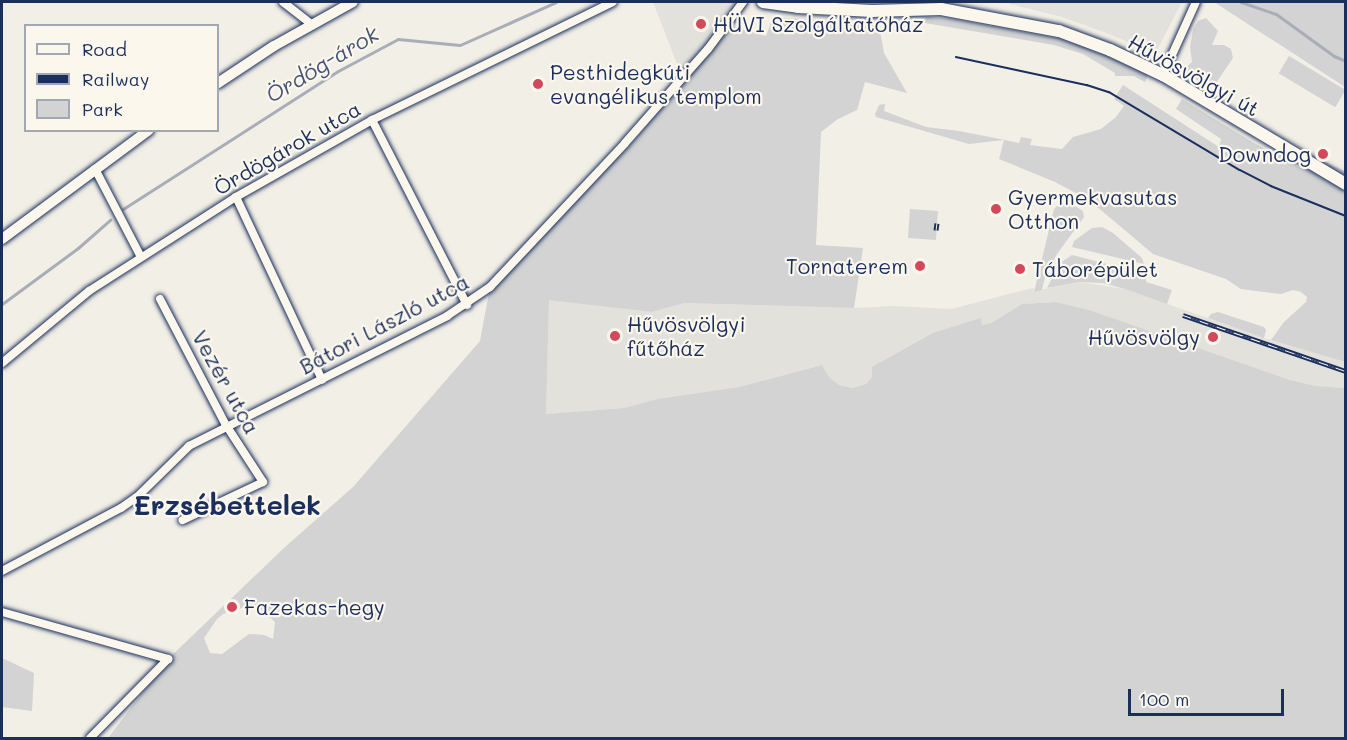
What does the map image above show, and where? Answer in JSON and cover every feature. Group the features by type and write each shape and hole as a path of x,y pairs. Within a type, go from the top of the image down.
{"main road":[{"name":"Hűvösvölgyi út","path":"763,2 798,7 872,11 941,9 1006,19 1076,37 1163,75 1346,184"}],"street":[{"path":"283,2 311,24"},
{"path":"219,82 311,24 353,2"},
{"name":"Ördögárok utca","path":"2,363 89,291 236,197 372,120 613,2"},
{"name":"Bátori László utca","path":"2,571 122,508 137,497 189,446 226,425 322,380 466,305 490,287 625,143 708,49 743,2"},
{"path":"1163,75 1196,2"},
{"path":"372,120 466,305"},
{"path":"2,239 147,132"},
{"path":"95,169 141,257"},
{"path":"236,197 322,380"},
{"name":"Vezér utca","path":"160,299 226,425 263,482 183,520"},
{"path":"2,612 168,659 90,738"}],"shaded area":[{"path":"653,2 749,2 684,82"},
{"path":"1010,2 1182,2 1155,54 1062,17 1010,4"},
{"path":"1079,282 1125,289 1264,338 1345,362 1345,388 1316,386 1290,380 1088,310 1056,302 1022,304 991,323 982,325 981,319 872,377 866,384 852,388 839,385 830,378 822,365 739,387 657,399 624,408 546,414 549,299 652,312 683,303 951,309 1033,288 1034,291"}],"green space":[{"path":"1214,2 1345,2 1345,87"},
{"path":"773,17 872,24 880,31 884,53 907,93 865,82 857,110 838,119 821,132 816,245 863,248 854,308 684,303 652,312 549,300 546,414 624,408 657,399 739,387 822,365 830,378 839,385 852,388 866,384 872,377 872,367 933,333 981,318 982,325 991,323 1022,304 1056,302 1089,310 1290,380 1316,386 1345,388 1345,738 108,738 168,659 285,547 353,487 480,341 490,287 632,143 731,26 766,36","holes":["245,607 260,609 275,622 273,639 264,635 249,634 222,654 210,653 204,638 217,619 223,614"]},
{"path":"926,17 953,19 1062,39 1115,58 1148,75 1145,82 1134,76 1115,76 1115,73 1083,54 1054,45 925,23"},
{"path":"1206,18 1218,31 1212,45 1224,45 1231,49 1233,58 1216,83 1201,83 1184,69 1192,62 1190,47 1193,30 1198,21"},
{"path":"1289,56 1346,90 1335,107 1279,73"},
{"path":"1123,85 1219,147 1221,139 1176,109 1182,99 1254,143 1303,169 1312,156 1345,171 1345,362 1271,340 1284,322 1306,302 1307,297 1301,292 1293,290 1281,294 1241,289 1226,279 1153,254 1089,200 1055,182 999,159 1004,140 969,144 876,117 875,114 879,105 885,104 884,111 926,127 959,131 1005,140 1019,143 1021,137 1032,139 1030,145 1062,149 1073,137 1101,129 1116,117 1124,106 1114,99"},
{"path":"1062,202 1083,211 1084,217 1046,273 1042,290 1034,292 1054,209"},
{"path":"910,209 938,211 936,240 908,238"},
{"path":"1102,227 1113,233 1142,258 1144,264 1072,247 1074,241 1092,228"},
{"path":"1072,255 1146,274 1146,282 1172,290 1167,304 1103,283 1079,282 1047,288 1060,263"},
{"path":"1218,312 1264,327 1266,330 1264,338 1208,318 1211,314"},
{"path":"2,658 34,673 32,711 2,707"}],"waterway":[{"name":"Ördög-árok","path":"123,209 338,71 398,39 460,45 556,2"},
{"name":"Ördög-árok","path":"1241,2 1276,14 1334,56 1346,61"},
{"name":"Ördög-árok","path":"2,304 78,248 110,220"}],"tram line":[{"path":"956,57 1087,85 1109,92 1240,170 1271,186 1346,216"}],"railway":[{"path":"936,230 937,223"},
{"path":"1183,315 1346,371"}],"place":[{"name":"HÜVI Szolgáltatóház","path":"701,24"},
{"name":"Pesthidegkúti evangélikus templom","path":"538,84"},
{"name":"Downdog","path":"1323,154"},
{"name":"Gyermekvasutas Otthon","path":"996,209"},
{"name":"Tornaterem","path":"920,266"},
{"name":"Táborépület","path":"1020,269"},
{"name":"Hűvösvölgyi fűtőház","path":"615,336"},
{"name":"Hűvösvölgy","path":"1213,337"},
{"name":"Fazekas-hegy","path":"232,607"}],"district":[{"name":"Erzsébettelek","path":"227,505"}]}
